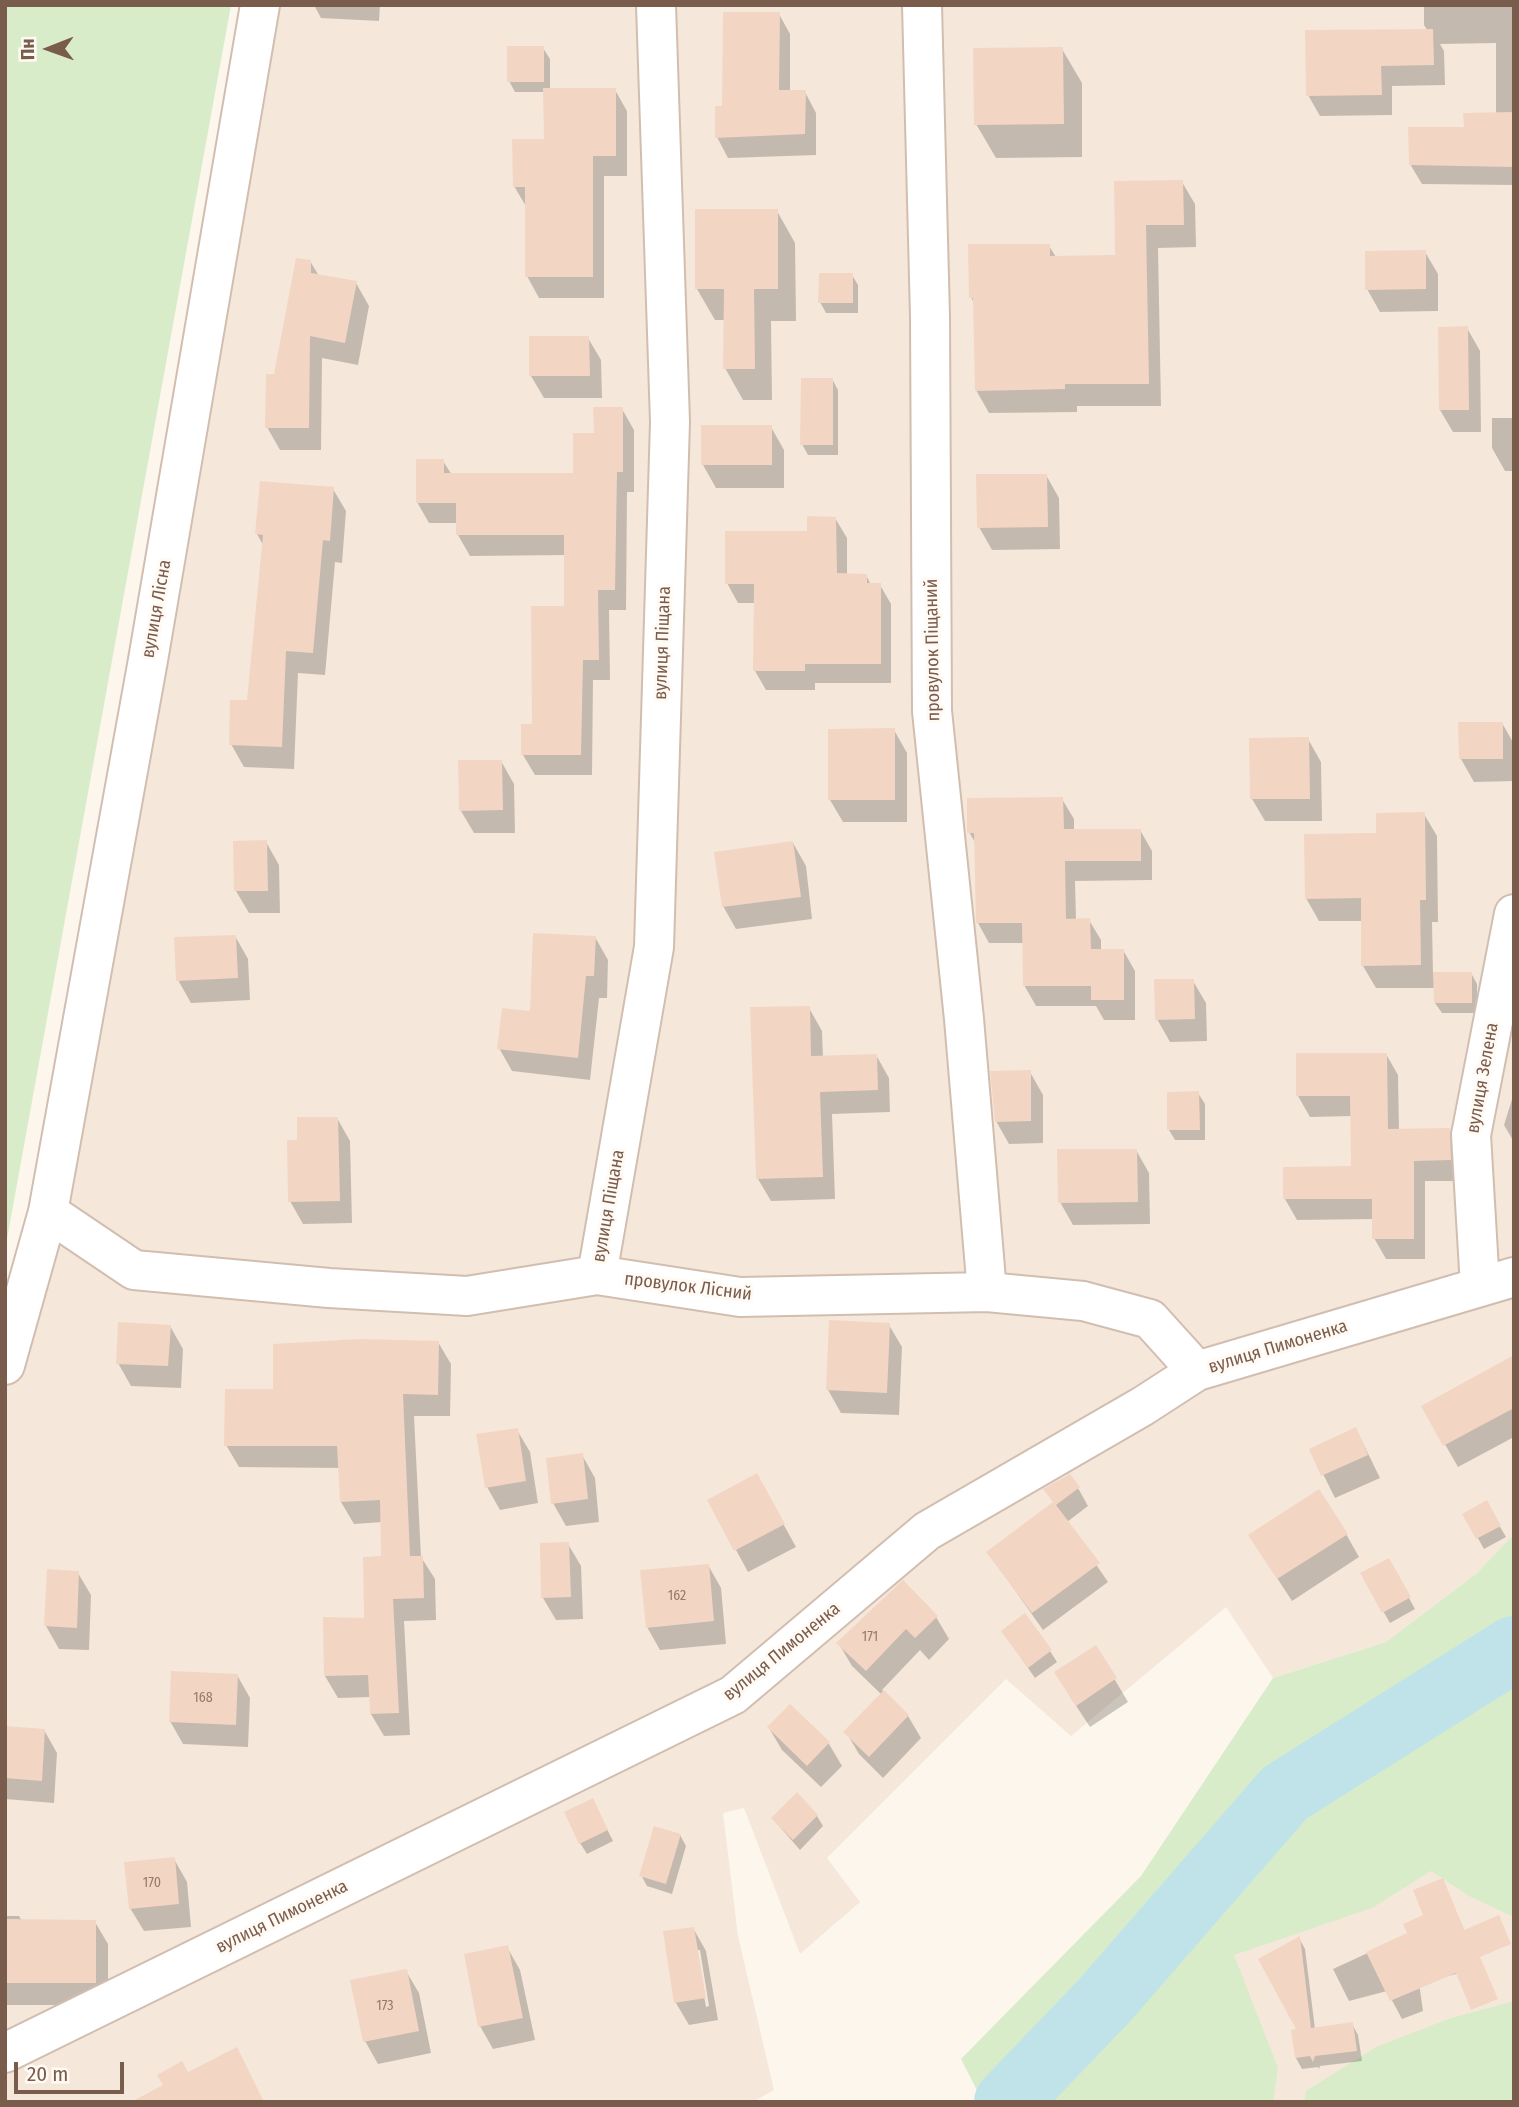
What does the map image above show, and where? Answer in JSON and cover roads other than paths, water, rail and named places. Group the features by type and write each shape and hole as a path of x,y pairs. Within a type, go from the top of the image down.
{"street":[{"name":"вулиця Лісна","path":"5,1365 48,1212 150,646 260,5"},
{"name":"вулиця Піщана","path":"597,1275 653,947 670,422 656,5"},
{"name":"провулок Піщаний","path":"922,5 930,317 932,711 964,1019 987,1292"},
{"name":"вулиця Зелена","path":"1497,1282 1471,1135 1514,914"},
{"name":"провулок Лісний","path":"48,1212 134,1270 328,1288 467,1296 597,1275 740,1297 987,1292 1083,1301 1150,1319 1197,1371"},
{"name":"вулиця Пимоненка","path":"5,2053 733,1695 927,1531 1143,1406 1197,1371 1497,1282"}],"waterway":[{"path":"1007,2102 1104,2001 1285,1793 1514,1649"}]}
